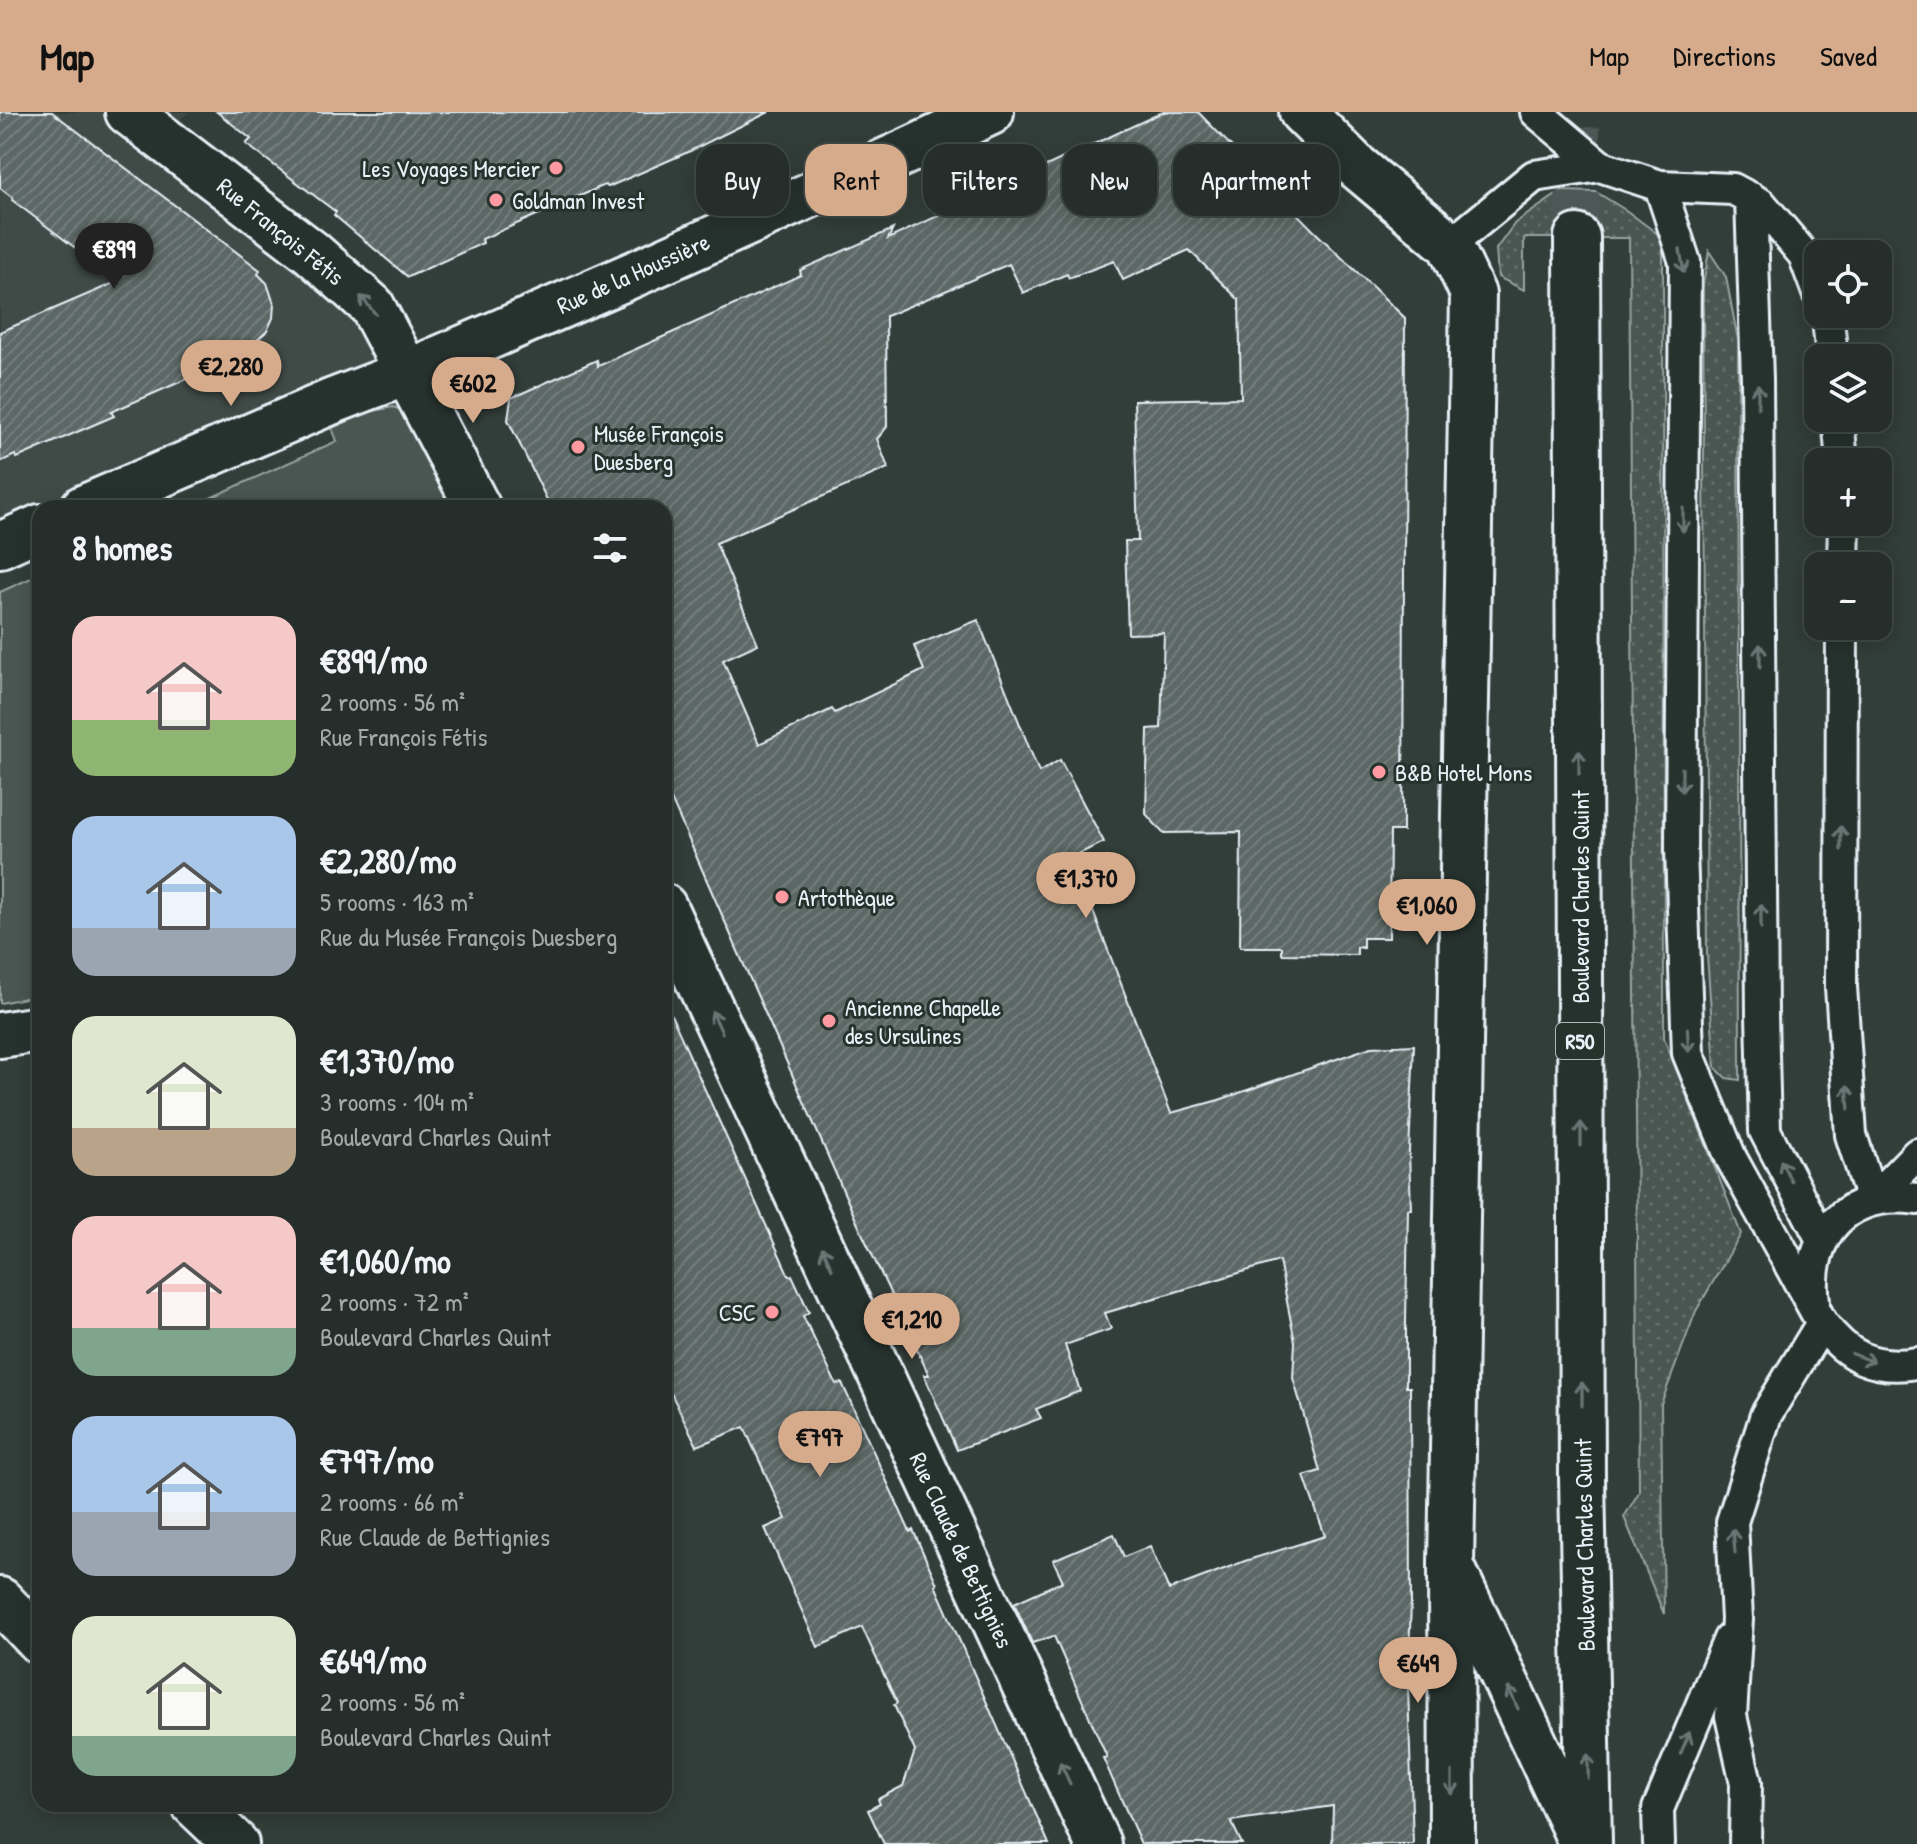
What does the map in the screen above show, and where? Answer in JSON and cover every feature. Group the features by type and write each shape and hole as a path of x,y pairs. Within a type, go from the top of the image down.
{"main road":[{"name":"Rue François Fétis","path":"128,112 311,252 372,306 474,500"},
{"name":"Rue de la Houssière","path":"102,500 406,373 991,112"},
{"path":"1302,112 1356,166 1450,245 1473,294 1451,1565 1452,1844"},
{"name":"Boulevard Charles Quint","path":"1577,237 1582,1477 1589,1844"},
{"path":"0,545 32,531"},
{"name":"Rue Claude de Bettignies","path":"672,924 1098,1844"},
{"path":"0,1035 32,1030"},
{"path":"1451,1565 1582,1844"},
{"path":"0,1600 32,1634"},
{"path":"202,1812 236,1844"}],"lane":[{"path":"1536,112 1600,166 1660,186 1733,189 1751,198 1761,204 1804,255"},
{"path":"1450,245 1534,176 1600,166"},
{"path":"1660,186 1685,262 1681,849 1688,1053 1731,1158 1833,1338 1847,1351 1863,1359 1892,1365 1917,1363"},
{"path":"1751,198 1757,379 1765,1131 1822,1240"},
{"path":"1842,640 1841,987 1851,1135 1872,1200"},
{"path":"1872,1200 1917,1154"},
{"path":"1822,1323 1814,1302 1811,1281 1814,1260 1822,1240 1835,1222 1852,1209 1872,1200 1896,1196 1917,1199"},
{"path":"1745,1844 1746,1783 1731,1716 1737,1619 1732,1522 1766,1415 1822,1323"},
{"path":"1659,1844 1658,1809 1737,1619"}],"shaded area":[{"path":"0,112 189,112 161,135 311,251 406,373 102,500 32,500 32,515 0,545"},
{"path":"1562,191 1596,192 1663,238 1664,1038 1741,1234 1696,1311 1661,1404 1664,1614 1624,1517 1639,1492 1629,238 1524,238 1524,290 1498,277 1496,249 1515,223"},
{"path":"1709,251 1726,277 1738,340 1740,1080 1726,1078 1715,1067 1707,955 1703,285"},
{"path":"393,407 421,417 461,500 206,500 337,441 332,428 369,412"},
{"path":"32,578 32,997 0,1003 0,592"}],"building":[{"path":"0,112 52,112 260,270 258,274 267,283 274,304 273,318 267,331 240,356 111,412 114,416 17,458 15,455 0,462 0,332 119,281 0,188"},
{"path":"217,112 769,112 704,144 696,144 696,148 688,152 482,239 483,243 408,277 334,215 336,212 246,144 251,139"},
{"path":"1163,112 1198,112 1229,144 1173,144 1173,216 1299,216 1405,318 1403,831 1390,831 1389,938 1363,938 1363,948 1357,947 1357,955 1282,954 1282,947 1240,947 1241,832 1163,833 1146,814 1148,729 1161,728 1164,633 1128,634 1125,541 1138,541 1134,400 1241,398 1239,300 1189,250 1123,280 1114,261 1069,278 1067,274 1023,293 1009,264 886,316 887,427 877,439 888,468 716,543 758,644 723,660 759,744 832,709 835,713 924,670 914,646 978,620 1039,772 1060,760 1104,842 1072,857 1171,1113 1219,1100 1371,1047 1414,1045 1406,1321 1406,1387 1410,1387 1411,1602 1408,1686 1413,1844 1332,1844 1333,1806 1231,1821 1242,1844 1141,1844 1054,1636 1032,1643 1014,1603 1063,1581 1053,1560 1114,1534 1124,1557 1150,1546 1169,1590 1245,1561 1325,1536 1304,1476 1320,1471 1293,1378 1295,1342 1279,1261 1105,1313 1111,1329 1065,1345 1080,1391 1036,1409 1041,1418 957,1450 924,1375 929,1375 860,1229 672,801 672,500 547,500 508,420 511,398 597,360 598,366 801,275 800,270 893,229 888,239 938,216 1046,216 1046,166 1062,159 1062,216 1157,216 1157,144 1094,144"},
{"path":"672,1017 789,1276 792,1275 809,1312 803,1316 836,1384 842,1383 910,1532 913,1530 1049,1844 884,1844 868,1810 880,1804 878,1799 903,1786 915,1751 862,1627 818,1647 765,1528 786,1519 744,1427 697,1446 672,1395"}],"tunnel":[{"path":"1577,237 1578,112"}],"place":[{"name":"Les Voyages Mercier","path":"556,168"},
{"name":"Goldman Invest","path":"496,200"},
{"name":"Musée François Duesberg","path":"578,447"},
{"name":"B&B Hotel Mons","path":"1379,772"},
{"name":"Artothèque","path":"782,897"},
{"name":"Ancienne Chapelle des Ursulines","path":"829,1021"},
{"name":"CSC","path":"772,1312"}]}
